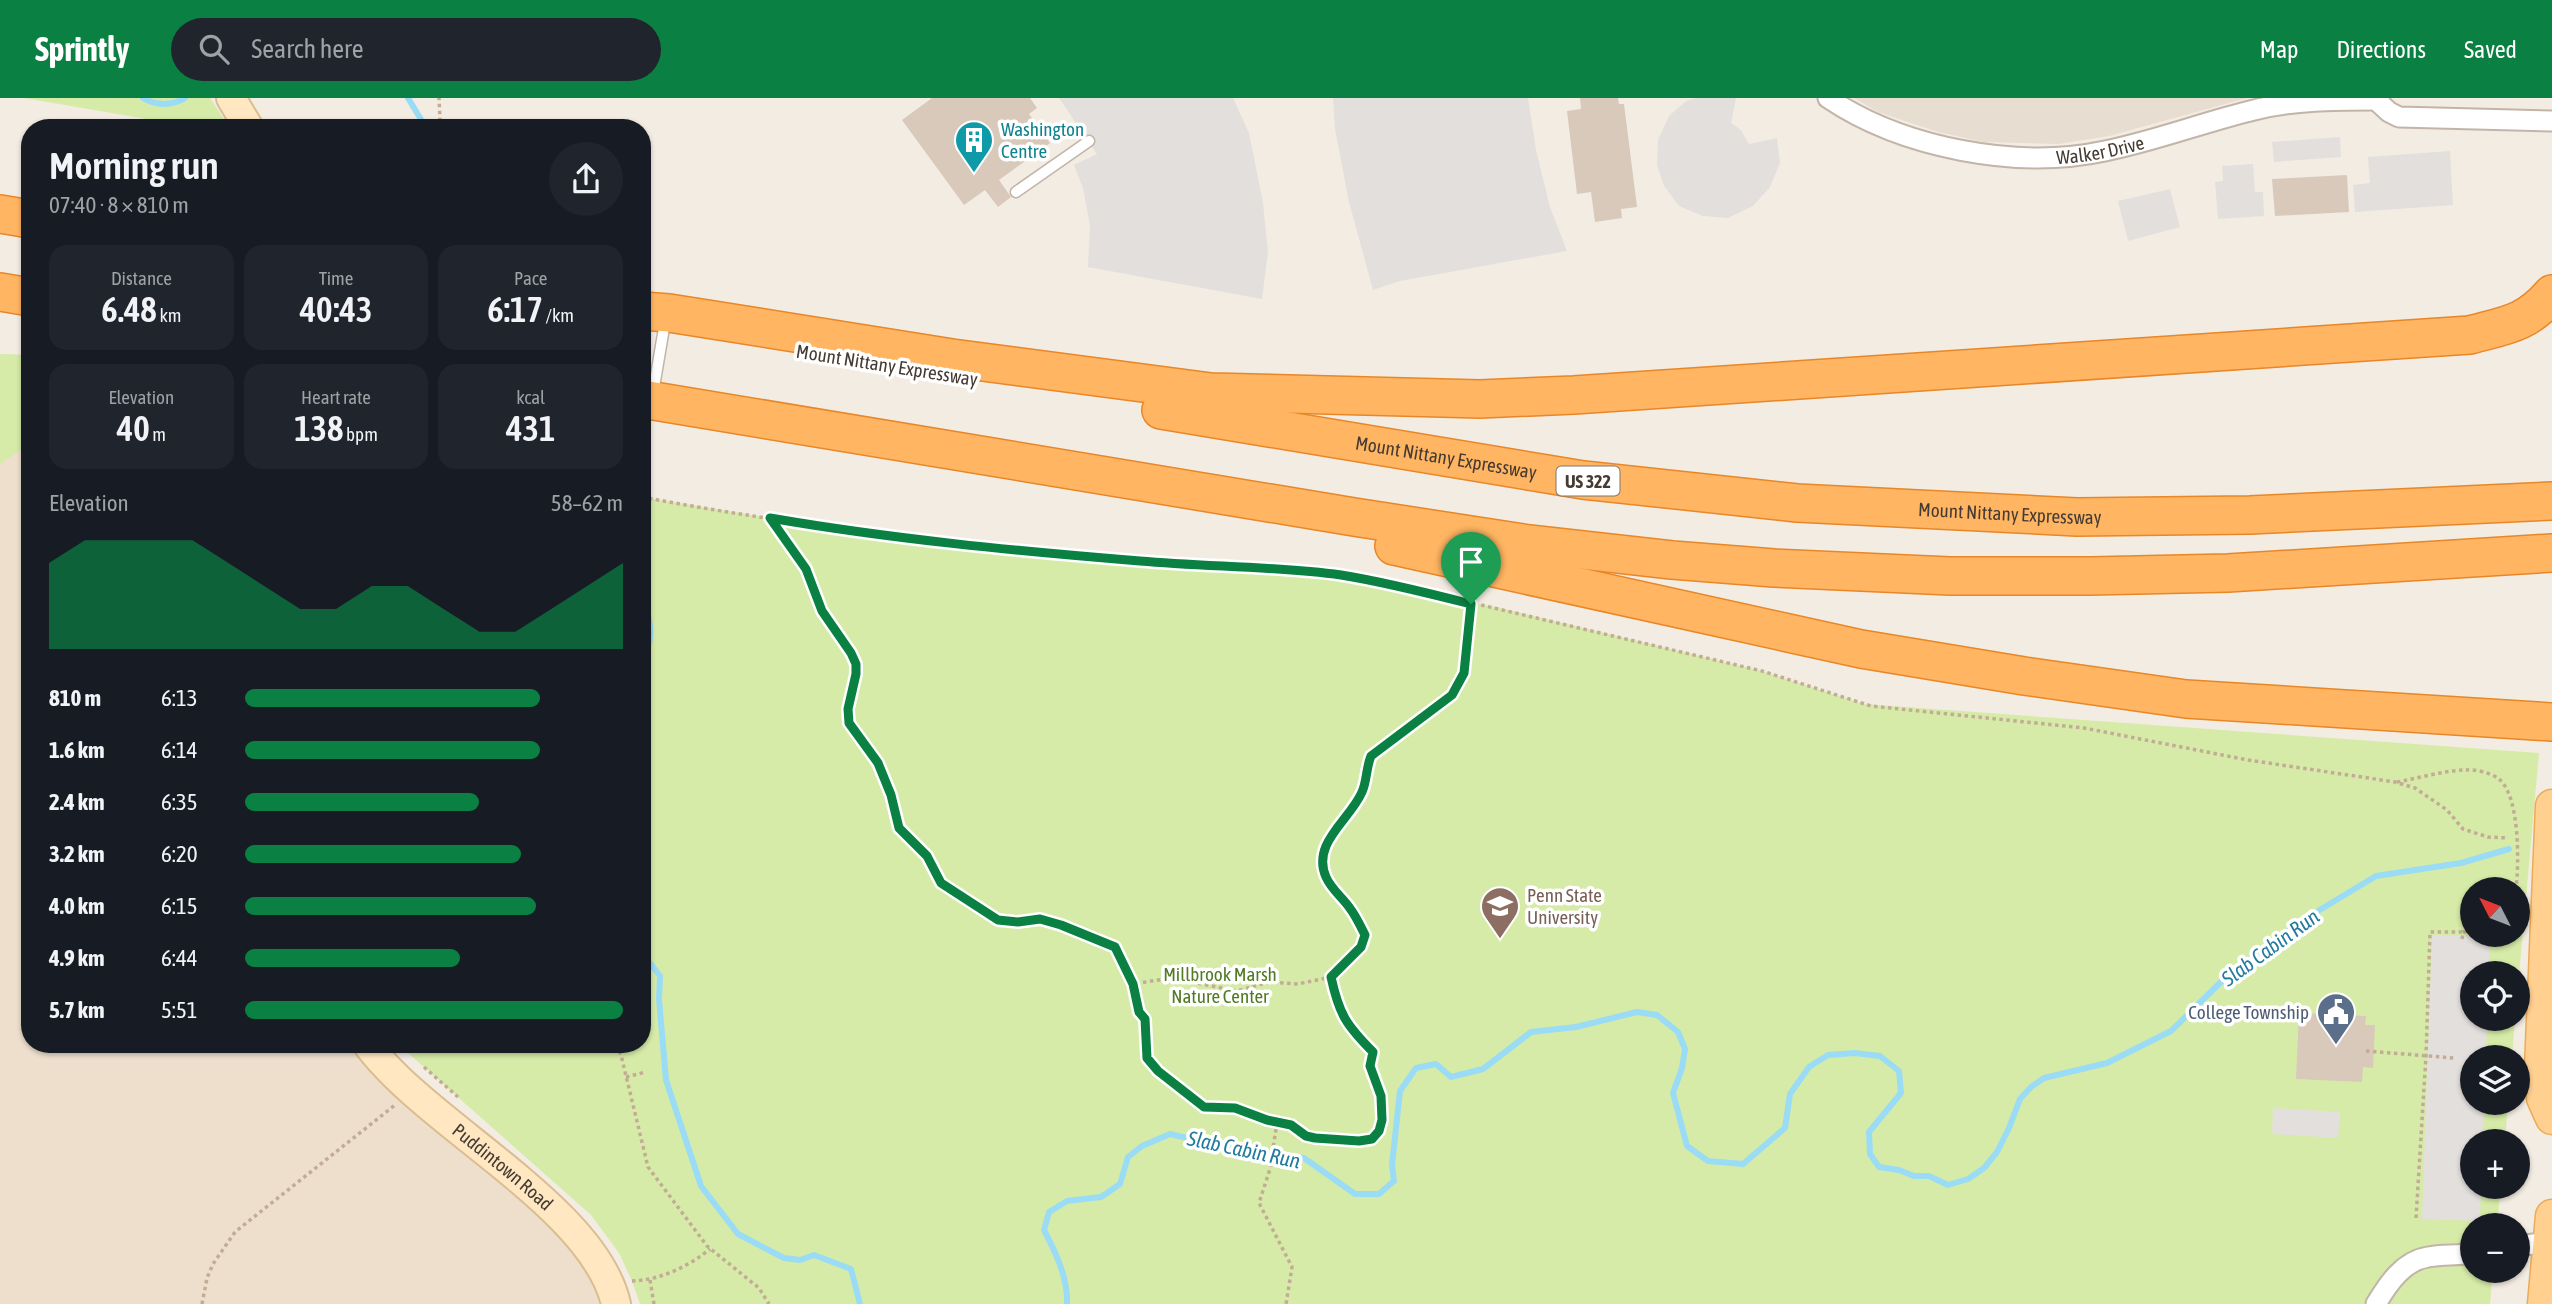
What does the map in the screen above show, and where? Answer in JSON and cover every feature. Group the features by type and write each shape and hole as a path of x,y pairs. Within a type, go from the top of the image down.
{"highway":[{"path":"0,214 21,218"},
{"path":"0,292 21,296"},
{"path":"2470,335 2532,315 2552,294"},
{"path":"651,320 669,313 952,358 1211,393 1480,399 2552,330"},
{"name":"Mount Nittany Expressway","path":"651,321 1583,480 1797,503 2091,517 2250,515 2552,501"},
{"path":"651,401 1354,517 1529,544 1672,560 1774,568 1950,576 2091,576 2228,573 2552,553"},
{"path":"872,438 1035,479 1346,534 1861,649 2024,677 2186,699 2552,722"}],"main road":[{"path":"2552,806 2541,1068 2543,1098 2552,1118"},
{"path":"2544,1304 2551,1236"}],"street":[{"path":"232,98 244,119"},
{"name":"Walker Drive","path":"1828,98 1855,116 1943,147 1987,156 2030,158 2104,152 2256,109 2317,100 2377,99 2389,112 2399,117 2552,121"},
{"name":"Puddintown Road","path":"375,1053 419,1096 565,1223 599,1265 614,1293 616,1304"},
{"path":"2530,1243 2551,1236"},
{"path":"2376,1304 2390,1281 2417,1260 2460,1254"}],"lane":[{"path":"1016,192 1089,141"}],"path":[{"path":"439,98 440,119"},
{"path":"651,498 837,529 966,544 1141,561 1340,575 1396,585 1762,671 1871,706 2084,728 2248,760 2395,782 2415,788 2447,810 2463,829 2488,837 2508,838"},
{"path":"770,518 806,569 822,611 856,664 847,716 849,723 878,763 891,795 899,828 927,856 941,883 998,920 1018,922 1040,919 1115,947 1133,984 1139,1012 1145,1019 1147,1058 1158,1071 1204,1107 1235,1108 1315,1138 1359,1141 1372,1139 1376,1136 1382,1120 1381,1096 1370,1066 1373,1052 1348,1026 1340,1012 1331,977"},
{"path":"1133,984 1171,978 1237,991 1269,982 1298,984 1331,977 1361,947 1365,935 1357,917 1326,879 1324,856 1327,841 1364,789 1366,768 1371,756 1452,695 1464,673 1471,604"},
{"path":"2395,782 2469,769 2498,778 2508,791 2513,813 2518,877"},
{"path":"2416,1218 2430,932 2460,932"},
{"path":"2366,1051 2454,1058"},
{"path":"618,1053 648,1167 710,1249 755,1282 769,1304"},
{"path":"626,1077 646,1072"},
{"path":"202,1304 213,1264 235,1232 401,1100"},
{"path":"1277,1122 1270,1169 1259,1203 1292,1267 1286,1304"},
{"path":"632,1281 650,1280 695,1261 710,1249"},
{"path":"650,1280 654,1304"}],"shaded area":[{"path":"1059,98 1233,98 1249,133 1263,203 1268,252 1262,299 1088,267 1090,226 1083,188 1074,165 1097,154"},
{"path":"1333,98 1528,98 1536,150 1550,207 1567,251 1400,281 1373,290 1349,202 1335,129"},
{"path":"1696,98 1736,98 1731,123 1741,130 1749,144 1777,138 1780,163 1770,187 1753,206 1728,218 1703,216 1679,206 1664,186 1657,165 1658,140 1669,116 1686,101"},
{"path":"1854,98 2247,98 2109,136 2058,144 1984,142 1938,132 1878,112"},
{"path":"2340,137 2341,157 2274,162 2272,142"},
{"path":"2450,151 2453,205 2355,212 2353,185 2370,183 2368,157"},
{"path":"2253,164 2255,192 2263,192 2264,216 2218,219 2215,182 2223,181 2222,166"},
{"path":"2170,189 2180,227 2128,241 2118,201"},
{"path":"0,354 21,355 21,1053 366,1053 557,1228 587,1265 605,1304 0,1304"},
{"path":"2432,935 2460,936 2460,947 2490,947 2489,961 2460,961 2460,1031 2487,1031 2486,1045 2460,1045 2460,1115 2484,1115 2483,1129 2460,1129 2460,1199 2481,1199 2480,1213 2460,1213 2460,1220 2422,1219"},
{"path":"2273,1108 2340,1112 2338,1138 2272,1134"}],"green space":[{"path":"24,98 210,98 224,119 146,119"},
{"path":"0,354 21,355 21,450 0,464"},
{"name":"Millbrook Marsh Nature Center","path":"651,498 837,529 1141,561 1278,570 1496,607 1762,671 1864,704 2539,753 2528,877 2460,877 2460,947 2522,947 2520,961 2460,961 2460,1031 2514,1031 2513,1045 2460,1045 2460,1115 2507,1115 2506,1129 2460,1129 2460,1199 2500,1199 2498,1213 2460,1213 2460,1283 2492,1283 2490,1304 640,1304 619,1253 591,1215 408,1053 651,1053"}],"building":[{"name":"Washington Centre","path":"932,98 1030,98 1037,108 1029,114 1050,143 999,180 1011,197 998,207 985,190 964,205 902,120"},
{"path":"1580,98 1618,98 1619,104 1624,104 1637,207 1621,209 1622,218 1595,222 1591,192 1577,194 1567,111 1581,109"},
{"path":"2347,175 2349,212 2275,216 2272,179"},
{"name":"College Township","path":"2299,1013 2366,1016 2365,1025 2375,1025 2373,1068 2363,1067 2362,1082 2296,1079"}],"waterway":[{"name":"Slab Cabin Run","path":"143,98 164,104 185,98"},
{"name":"Slab Cabin Run","path":"408,98 421,119"},
{"name":"Slab Cabin Run","path":"1067,1304 1063,1275 1044,1230 1049,1212 1067,1201 1101,1197 1120,1184 1128,1157 1142,1146 1170,1134 1234,1149 1304,1158 1355,1194 1379,1194 1394,1181 1392,1165 1400,1091 1416,1068 1436,1064 1451,1077 1483,1069 1531,1032 1576,1027 1637,1012 1657,1015 1678,1032 1685,1049 1682,1068 1673,1093 1687,1146 1708,1161 1743,1164 1785,1128 1790,1094 1809,1067 1828,1055 1855,1053 1880,1056 1899,1071 1901,1093 1869,1132 1870,1154 1879,1167 1914,1176 1929,1176 1948,1185 1968,1179 1984,1168 1997,1152 2020,1099 2031,1087 2044,1078 2107,1063 2171,1031 2226,977 2298,923 2376,876 2461,863 2509,849"},
{"name":"Slab Cabin Run","path":"651,964 660,976 659,999 666,1080 701,1186 738,1234 784,1258 800,1260 814,1255 851,1269 860,1304"}],"place":[{"name":"Washington Centre","path":"974,174"},
{"name":"Penn State University","path":"1500,940"},
{"name":"College Township","path":"2336,1046"}],"route":[{"path":"770,518 952,543 1141,561 1340,575 1396,585 1471,604 1464,673 1452,695 1371,756 1366,768 1364,789 1327,841 1324,856 1326,879 1357,917 1365,935 1361,947 1331,977 1340,1012 1348,1026 1373,1052 1370,1066 1381,1096 1382,1120 1379,1131 1372,1139 1359,1141 1315,1138 1306,1136 1291,1125 1259,1118 1235,1108 1204,1107 1152,1065 1147,1058 1145,1019 1139,1012 1133,984 1115,947 1040,919 1018,922 998,920 941,883 927,856 899,828 891,795 878,763 849,723 848,709 856,674 856,664 851,653 822,611 806,569 792,553 770,518"}]}
